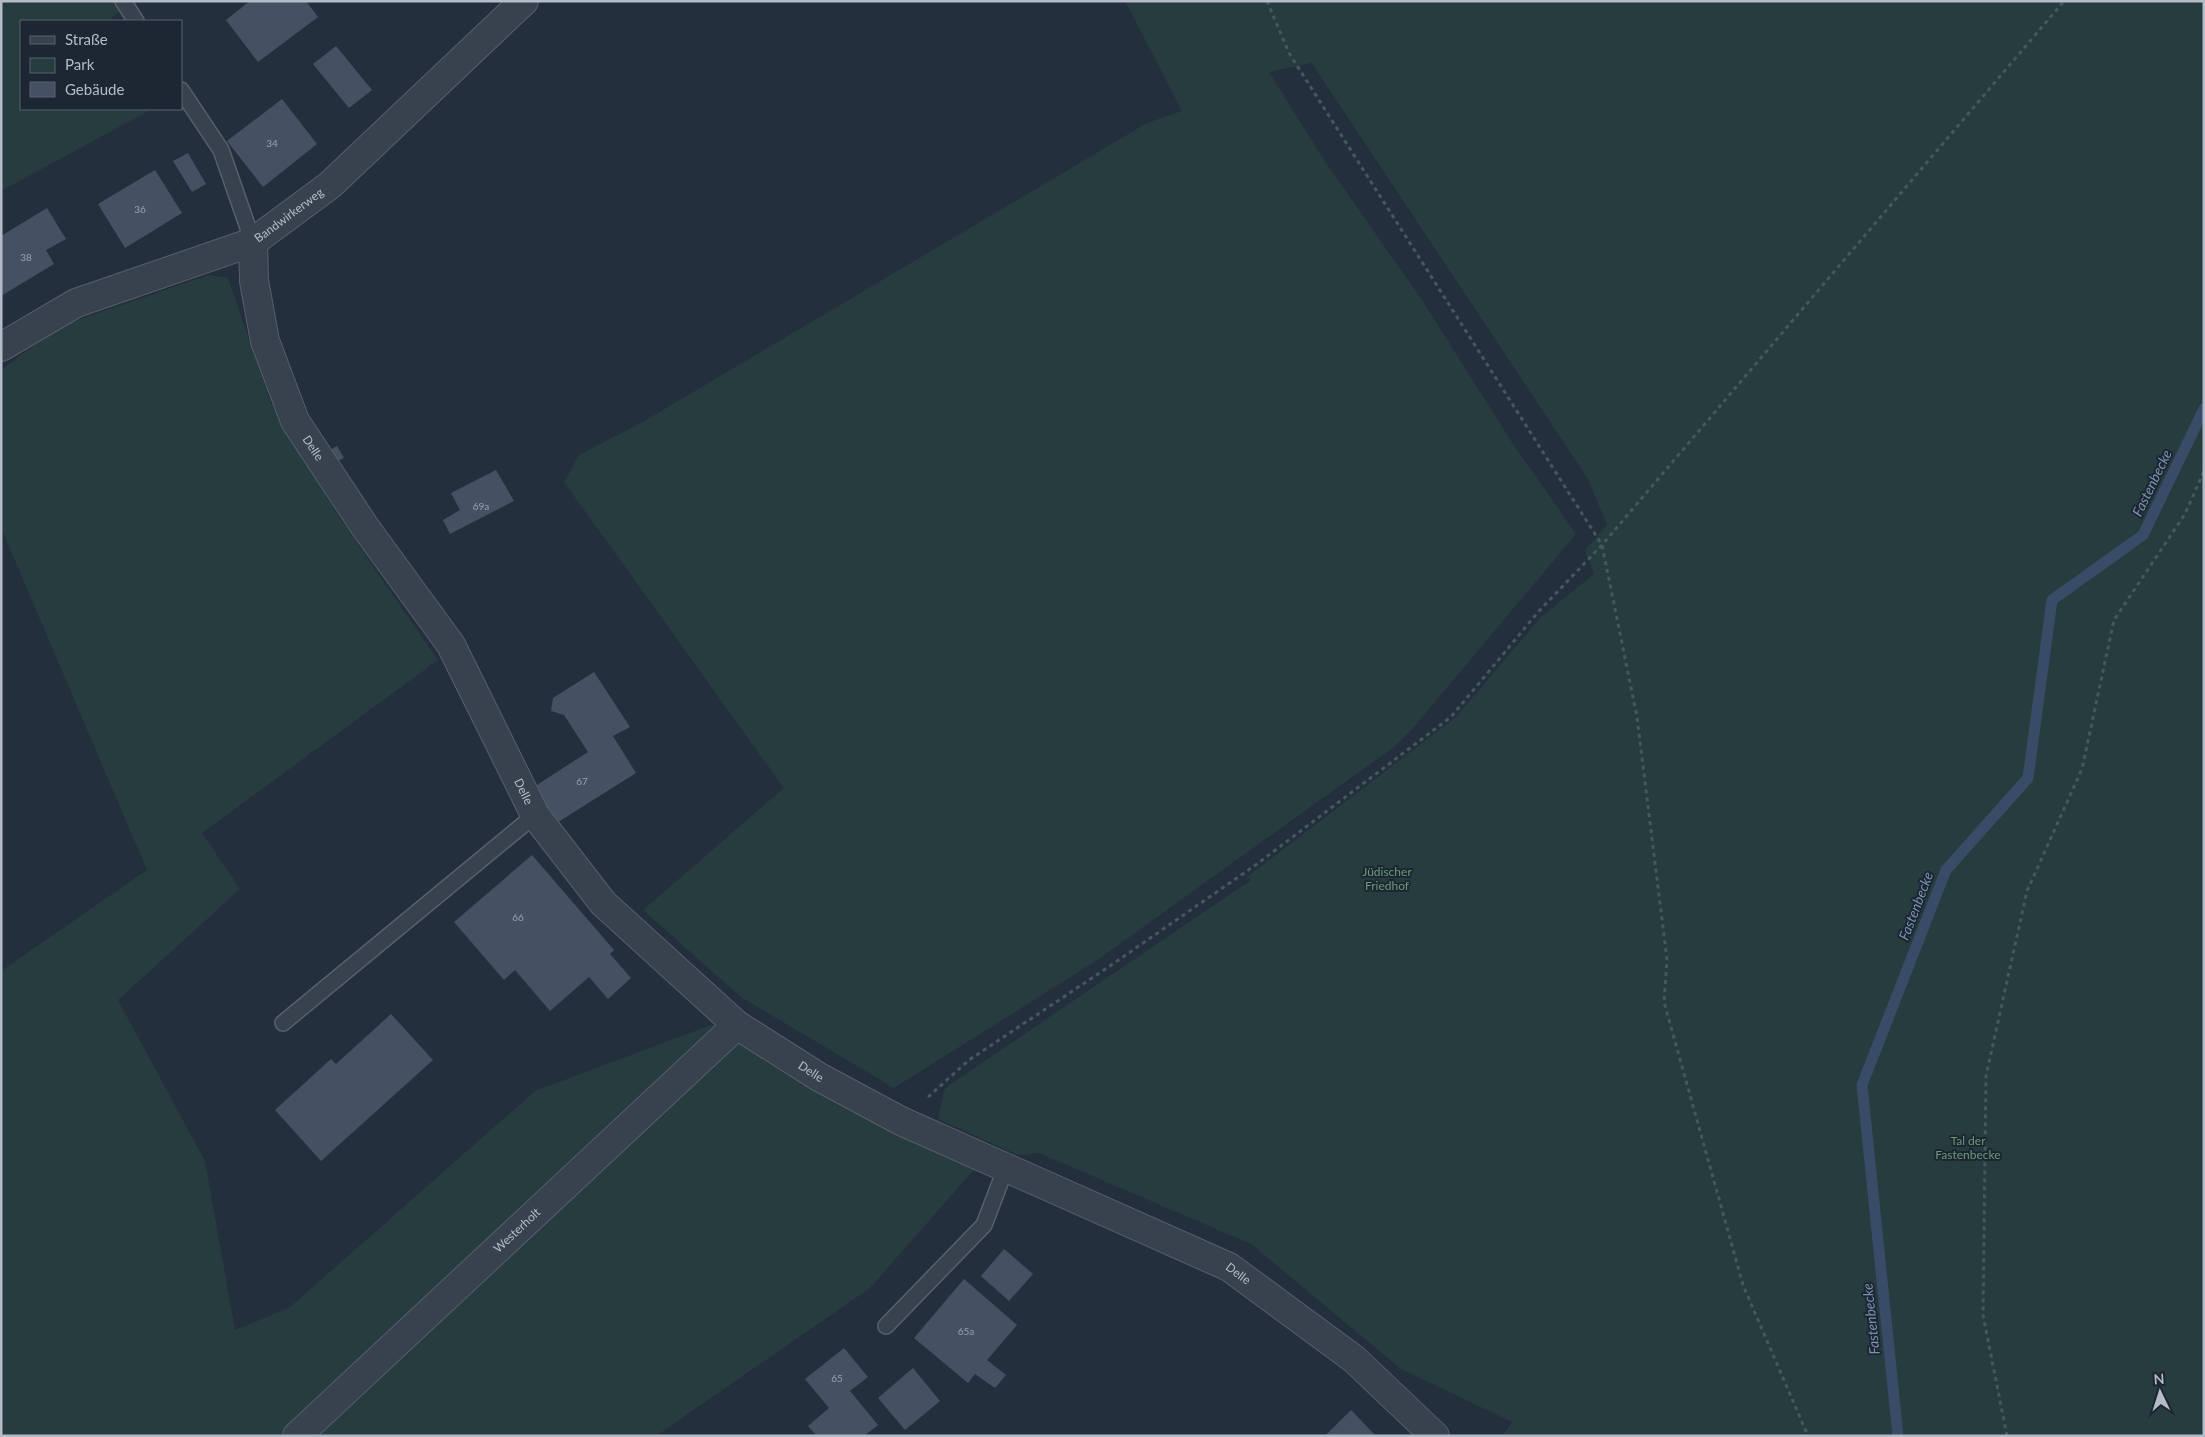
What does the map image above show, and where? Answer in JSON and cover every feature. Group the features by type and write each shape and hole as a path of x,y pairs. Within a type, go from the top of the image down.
{"street":[{"name":"Bandwirkerweg","path":"1,347 76,303 253,242 330,185 524,1"},
{"name":"Delle","path":"253,242 254,281 265,341 296,421 365,527 451,644 535,815 603,903 737,1025 819,1077 902,1121 1229,1267 1354,1359 1435,1436"},
{"name":"Westerholt","path":"297,1436 737,1025"}],"lane":[{"path":"123,1 135,20"},
{"path":"182,92 221,150 253,242"},
{"path":"283,1023 535,815"},
{"path":"886,1326 984,1224 1006,1167"}],"path":[{"path":"1267,1 1289,53 1602,545 1637,717 1667,960 1664,1002 1744,1285 1808,1436"},
{"path":"902,1121 969,1060 1107,968 1257,864 1451,717 1538,611 1602,545 2064,1"},
{"path":"2007,1436 1983,1315 1986,1076 2027,891 2082,769 2114,620 2185,514 2204,471"}],"green space":[{"path":"1,1 133,1 111,18 112,20 20,20 20,110 150,110 1,191"},
{"path":"1125,1 2204,1 2204,1436 1502,1436 1512,1422 1401,1369 1251,1244 1039,1153 1018,1155 938,1119 945,1088 1251,880 1247,877 1456,717 1541,617 1594,574 1585,550 1607,525 1588,479 1311,62 1269,72 1324,160 1424,303 1511,441 1576,534 1413,728 1394,747 1096,961 894,1088 741,997 643,910 784,788 564,482 579,455 641,423 1147,123 1182,111"},
{"path":"209,275 228,278 271,403 339,517 438,660 202,833 240,889 118,1000 205,1161 235,1330 289,1308 535,1091 711,1025 733,1026 985,1157 870,1288 656,1436 1,1436 1,971 147,870 1,528 1,370 60,326"}],"building":[{"path":"250,1 306,1 318,17 258,62 226,20"},
{"path":"336,46 372,90 349,108 313,64"},
{"path":"282,99 317,144 263,187 227,141"},
{"path":"188,153 206,184 192,192 173,161"},
{"path":"155,170 182,213 125,248 98,204"},
{"path":"47,208 66,239 46,250 54,264 1,296 1,236"},
{"path":"337,446 344,458 334,463 328,451"},
{"path":"496,470 514,501 450,534 443,520 460,510 451,493"},
{"path":"594,672 630,727 613,736 636,773 552,826 529,790 588,752 564,715 551,711 553,698"},
{"path":"532,855 614,950 610,954 631,978 608,999 589,977 550,1011 515,970 504,980 454,922"},
{"path":"391,1014 433,1060 321,1161 275,1110 331,1059 336,1064"},
{"path":"1004,1249 1033,1274 1009,1301 981,1276"},
{"path":"964,1279 1017,1325 987,1360 1006,1375 995,1388 975,1374 968,1383 914,1338"},
{"path":"844,1348 868,1377 850,1391 878,1425 864,1436 817,1436 808,1426 829,1408 805,1379"},
{"path":"913,1368 940,1401 905,1430 878,1398"},
{"path":"1351,1410 1376,1436 1325,1436"}],"waterway":[{"name":"Fastenbecke","path":"1898,1436 1862,1085 1946,870 2028,778 2052,600 2143,535 2204,409"}],"park label":[{"name":"Jüdischer Friedhof","path":"1387,879"},
{"name":"Tal der Fastenbecke","path":"1968,1148"}]}
